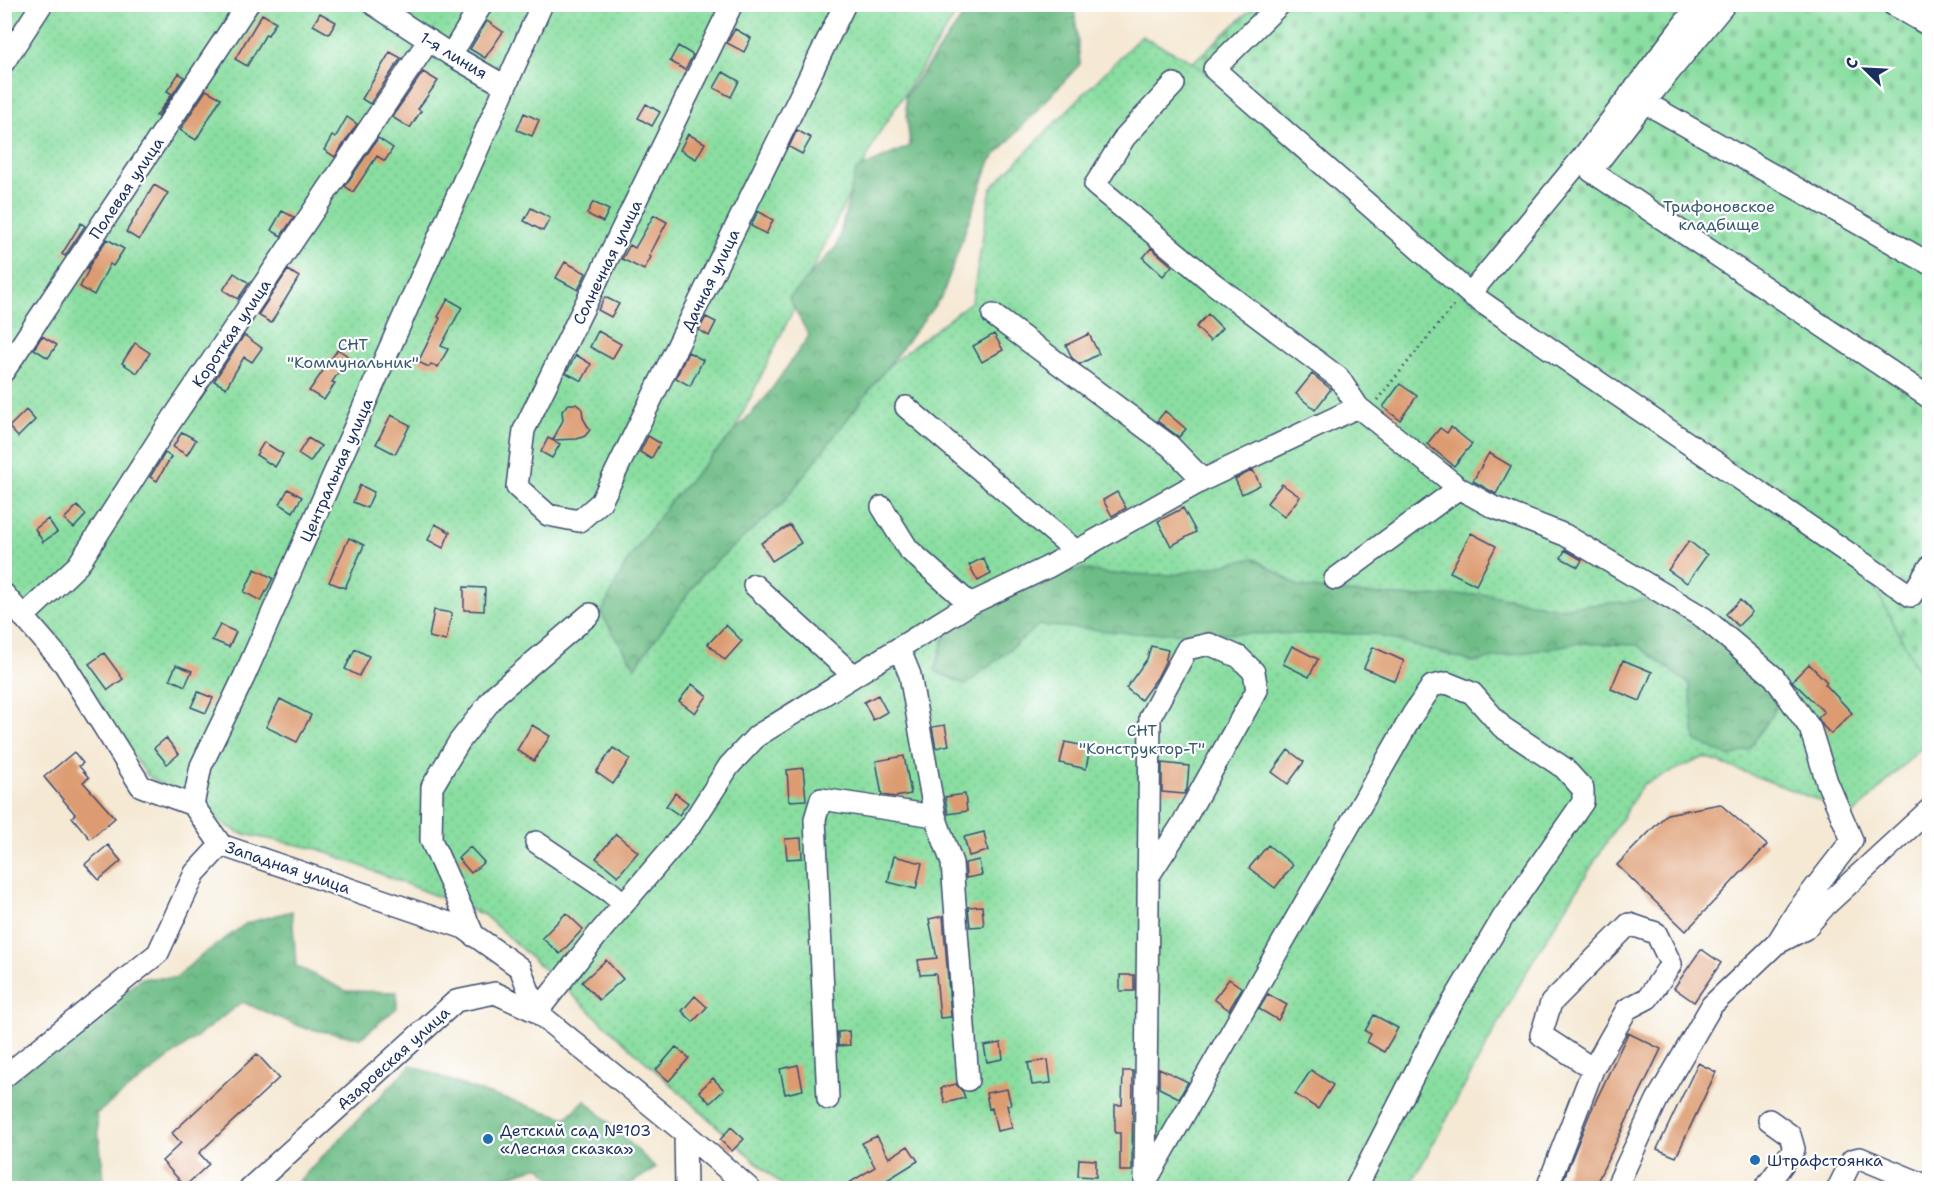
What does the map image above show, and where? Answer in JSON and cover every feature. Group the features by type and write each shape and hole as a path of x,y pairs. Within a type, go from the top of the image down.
{"street":[{"path":"4,62 42,4"},
{"name":"Полевая улица","path":"4,371 248,4"},
{"name":"1-я линия","path":"373,4 451,55 505,86"},
{"path":"451,55 482,4"},
{"name":"Центральная улица","path":"193,805 201,766 244,677 542,4"},
{"name":"Солнечная улица","path":"548,515 517,487 524,430 732,4"},
{"name":"Дачная улица","path":"548,515 579,521 601,502 845,4"},
{"path":"1280,4 1214,69 1468,293 1911,596 1929,566"},
{"path":"1468,293 1586,164 1637,98 1699,4"},
{"path":"1637,98 1725,4"},
{"path":"1892,4 1929,26"},
{"name":"Короткая улица","path":"23,617 78,565 159,439 429,40"},
{"path":"1174,84 1125,137 1095,185 1214,284 1339,378 1362,410 1459,488 1493,507 1565,535 1704,618 1774,677 1810,728 1827,782 1852,840 1797,911 1777,944"},
{"path":"1637,98 1929,264"},
{"path":"1586,164 1929,398"},
{"path":"993,315 1170,446 1203,480"},
{"path":"906,407 1077,552"},
{"path":"537,1012 599,933 691,825 729,766 758,736 970,604 1077,552 1203,480 1362,410"},
{"path":"1335,579 1459,488"},
{"path":"882,507 908,549 970,604"},
{"path":"754,585 853,675"},
{"path":"4,594 65,665 141,786 193,805"},
{"path":"474,936 431,840 432,787 459,742 496,694 590,614"},
{"path":"1145,1186 1148,877 1150,717 1187,649 1209,645 1239,657 1254,672 1257,690 1181,826 1148,877"},
{"path":"898,648 910,675 935,816 952,863 968,1080"},
{"path":"1145,1186 1413,714 1432,686 1447,683 1472,693 1502,727 1564,768 1583,789 1583,802 1502,919 1441,1022 1356,1188"},
{"path":"828,1100 815,819 821,800 935,816"},
{"name":"Западная улица","path":"193,805 221,845 464,928 520,968 537,1012"},
{"path":"1616,1188 1657,1100 1712,1005 1777,944 1805,929 1825,906 1929,809"},
{"path":"536,842 624,904"},
{"path":"4,1077 158,953 195,873 221,845"},
{"path":"1547,1188 1593,1069 1627,1009 1648,998 1671,964 1656,933 1629,924 1551,1002 1541,1035 1593,1069"},
{"name":"Азаровская улица","path":"250,1188 456,1001 495,993 537,1012 749,1188"},
{"path":"1765,1188 1794,1149 1790,1136 1770,1120"},
{"path":"686,1134 686,1188"},
{"path":"1838,1188 1852,1160 1860,1158 1929,1187"}],"path":[{"path":"1362,410 1468,293"}],"green space":[{"path":"972,4 1074,5 1080,64 990,161 942,296 782,504 704,572 635,667 601,614 626,563 669,503 766,397 809,336 789,298 837,246 856,170 910,146 905,96"},
{"name":"СНТ \"Конструктор-Т\"","path":"4,5 962,5 879,133 692,518 972,301 991,188 1141,36 1193,62 1457,289 1870,578 1929,691 1929,740 1854,814 1705,757 1643,784 1533,960 1409,1188 785,1188 484,915 318,849 239,833 148,776 5,582"},
{"name":"Трифоновское кладбище","path":"1256,5 1929,5 1929,691 1870,578 1457,289 1193,62"},
{"path":"1254,558 1298,586 1350,593 1417,597 1487,594 1558,608 1654,599 1724,641 1778,700 1772,715 1749,749 1730,757 1695,740 1690,685 1637,645 1577,643 1473,662 1374,634 1132,633 1039,625 966,685 935,671 949,620 1024,581 1085,569 1108,574 1173,575"},
{"path":"292,911 296,966 346,991 397,992 397,1008 361,1038 304,1028 242,1002 96,1114 105,1187 107,1188 5,1188 5,1086 142,978 175,978 202,955 247,923"},
{"path":"411,1065 467,1087 566,1118 585,1100 656,1168 623,1188 561,1188 539,1166 479,1188 292,1188"}],"building":[{"path":"320,13 336,22 329,34 313,25"},
{"path":"262,14 276,22 247,66 235,59"},
{"path":"487,21 503,32 485,58 470,49"},
{"path":"735,29 751,38 744,52 727,43"},
{"path":"678,46 693,55 685,70 670,61"},
{"path":"390,52 401,58 370,104 362,99"},
{"path":"423,72 438,81 418,109 421,111 410,128 392,117"},
{"path":"723,72 739,81 731,97 714,88"},
{"path":"179,73 184,77 158,117 156,116 172,94 167,91"},
{"path":"206,90 221,98 196,140 180,130"},
{"path":"646,104 660,112 652,126 638,118"},
{"path":"524,113 539,120 532,136 517,130"},
{"path":"347,117 357,124 335,157 324,150 332,136 335,138"},
{"path":"797,130 811,138 802,154 789,147"},
{"path":"688,134 705,143 696,159 680,150"},
{"path":"378,138 393,148 385,161 377,156 353,192 345,186"},
{"path":"154,185 168,193 139,240 126,232"},
{"path":"593,202 609,210 603,222 587,214"},
{"path":"531,208 550,218 543,231 524,221"},
{"path":"282,211 294,217 281,236 271,230"},
{"path":"758,211 773,220 766,234 751,226"},
{"path":"654,215 667,222 644,270 622,259 630,245 635,248"},
{"path":"81,223 85,226 65,256 62,254"},
{"path":"107,239 124,249 113,266 110,264 94,295 80,287 89,269 87,269"},
{"path":"1151,248 1172,266 1163,276 1143,258"},
{"path":"565,262 586,273 578,290 556,278"},
{"path":"288,270 299,277 271,323 258,315"},
{"path":"234,273 249,283 238,299 223,290"},
{"path":"605,297 619,304 611,317 598,310"},
{"path":"448,299 462,307 441,346 448,349 438,367 431,364 429,367 418,362"},
{"path":"1208,314 1222,328 1210,341 1196,327"},
{"path":"706,317 716,322 709,336 699,330"},
{"path":"598,331 621,344 612,359 590,347"},
{"path":"994,334 1003,350 982,362 973,346"},
{"path":"1089,334 1099,354 1080,364 1072,358 1066,345"},
{"path":"244,335 262,348 252,362 244,357 226,388 214,381"},
{"path":"42,336 57,345 48,358 34,349"},
{"path":"135,343 150,353 137,373 122,363"},
{"path":"338,349 349,357 332,382 335,383 324,400 309,391"},
{"path":"688,352 703,360 690,386 676,378"},
{"path":"576,355 591,364 582,381 566,373"},
{"path":"1312,374 1331,389 1315,410 1296,394"},
{"path":"1400,384 1417,396 1400,420 1383,407"},
{"path":"569,404 576,404 582,409 583,418 590,430 585,436 577,439 553,440 563,420 562,411"},
{"path":"26,410 35,420 18,437 9,427"},
{"path":"1165,411 1186,429 1179,437 1157,421"},
{"path":"391,415 410,425 395,454 376,444"},
{"path":"1451,427 1472,444 1454,466 1427,444 1440,428 1447,433"},
{"path":"182,432 196,440 187,455 173,447"},
{"path":"648,436 660,443 651,459 640,452"},
{"path":"308,438 321,446 310,462 298,454"},
{"path":"548,438 560,444 552,458 541,452"},
{"path":"264,442 283,454 275,467 256,455"},
{"path":"165,453 171,457 157,481 150,477"},
{"path":"1489,453 1511,466 1496,494 1473,481"},
{"path":"1253,470 1260,485 1242,494 1235,479"},
{"path":"1282,484 1300,497 1284,517 1267,503"},
{"path":"360,485 374,492 367,508 353,502"},
{"path":"288,489 302,497 293,512 280,504"},
{"path":"1117,492 1126,508 1112,516 1103,500"},
{"path":"77,506 86,515 74,528 64,519"},
{"path":"1183,508 1196,532 1171,546 1158,521"},
{"path":"48,519 57,532 43,542 35,529"},
{"path":"435,524 450,532 443,548 428,540"},
{"path":"790,525 801,543 772,561 761,543"},
{"path":"1471,533 1496,546 1476,585 1450,572"},
{"path":"349,538 364,545 345,588 329,582"},
{"path":"1689,541 1707,555 1687,583 1668,570"},
{"path":"1565,550 1582,560 1578,567 1561,558"},
{"path":"983,558 991,574 978,581 969,565"},
{"path":"255,569 273,578 261,601 244,592"},
{"path":"464,587 485,588 484,611 464,610"},
{"path":"1740,600 1752,612 1738,626 1726,614"},
{"path":"434,610 452,613 446,641 429,637"},
{"path":"220,625 236,632 229,647 212,640"},
{"path":"726,625 742,641 725,660 708,644"},
{"path":"1151,646 1168,650 1157,678 1141,700 1126,688 1147,659"},
{"path":"1292,646 1318,659 1309,677 1283,664"},
{"path":"1373,647 1404,661 1395,681 1364,668"},
{"path":"355,649 369,656 359,676 345,669"},
{"path":"104,653 123,679 108,690 89,664"},
{"path":"1623,660 1652,672 1640,701 1611,689"},
{"path":"1809,664 1852,713 1831,734 1818,718 1824,712 1792,681"},
{"path":"176,665 192,671 185,686 170,679"},
{"path":"692,684 707,696 695,713 679,701"},
{"path":"198,692 213,698 206,713 191,707"},
{"path":"878,695 887,712 873,720 864,702"},
{"path":"280,699 311,715 297,742 266,727"},
{"path":"532,725 550,736 534,761 517,750"},
{"path":"945,725 949,745 936,748 932,727"},
{"path":"166,738 179,754 167,764 154,748"},
{"path":"1065,742 1090,747 1086,769 1060,763"},
{"path":"613,748 630,759 613,784 596,772"},
{"path":"1288,750 1304,762 1288,784 1272,772"},
{"path":"74,752 83,763 79,766 89,778 83,782 115,818 90,839 72,817 75,814 44,777"},
{"path":"904,756 911,794 895,797 882,795 876,761"},
{"path":"1162,763 1189,766 1187,789 1184,794 1162,792"},
{"path":"803,768 806,800 789,801 787,770"},
{"path":"675,793 688,803 679,815 666,806"},
{"path":"965,794 967,811 948,814 945,797"},
{"path":"1720,804 1767,845 1686,931 1617,865 1667,814"},
{"path":"984,832 988,851 969,856 964,837"},
{"path":"616,834 638,852 618,876 596,858"},
{"path":"801,838 802,858 787,859 785,839"},
{"path":"108,845 121,861 99,880 85,864"},
{"path":"1268,845 1293,865 1275,888 1249,868"},
{"path":"470,847 484,862 471,873 458,858"},
{"path":"894,856 922,863 916,889 888,882"},
{"path":"979,860 982,875 966,878 965,863"},
{"path":"982,906 984,926 970,927 968,907"},
{"path":"566,913 583,929 560,954 542,938"},
{"path":"943,916 951,1017 940,1018 936,974 920,975 918,960 937,958 929,919"},
{"path":"1701,949 1721,963 1694,1002 1674,988"},
{"path":"606,960 623,979 599,1000 582,982"},
{"path":"1120,975 1134,975 1134,991 1120,991"},
{"path":"1229,979 1242,988 1229,1010 1214,999"},
{"path":"1268,994 1287,1005 1278,1020 1259,1009"},
{"path":"695,996 707,1007 693,1022 682,1011"},
{"path":"1374,1015 1398,1028 1384,1052 1367,1042 1371,1034 1365,1031"},
{"path":"849,1031 850,1045 838,1046 838,1032"},
{"path":"1628,1033 1661,1049 1594,1188 1560,1188 1590,1113"},
{"path":"1001,1043 1003,1059 987,1062 984,1046"},
{"path":"676,1047 689,1058 669,1081 656,1070"},
{"path":"257,1054 279,1078 199,1153 209,1164 185,1186 162,1161 181,1143 172,1133"},
{"path":"1048,1060 1051,1083 1032,1085 1028,1063"},
{"path":"1698,1063 1716,1072 1676,1157 1657,1149"},
{"path":"798,1065 803,1090 785,1094 780,1069"},
{"path":"1159,1068 1188,1082 1179,1098 1159,1088"},
{"path":"1311,1070 1333,1085 1318,1109 1295,1094"},
{"path":"1123,1071 1133,1071 1132,1171 1120,1171 1120,1133 1115,1133 1115,1105 1122,1105"},
{"path":"713,1078 724,1090 710,1103 699,1091"},
{"path":"956,1084 965,1098 945,1103 941,1088"},
{"path":"1007,1089 1011,1105 1007,1105 1012,1128 997,1131 986,1093"},
{"path":"731,1127 744,1139 732,1151 720,1140"},
{"path":"877,1136 889,1158 908,1146 918,1161 874,1188 841,1188 875,1167 862,1143"},
{"path":"1079,1159 1096,1160 1096,1177 1078,1176"}],"place":[{"name":"Детский сад №103 «Лесная сказка»","path":"488,1139"},
{"name":"Штрафстоянка","path":"1755,1160"}],"park label":[{"name":"СНТ \"Коммунальник\"","path":"353,353"}]}
